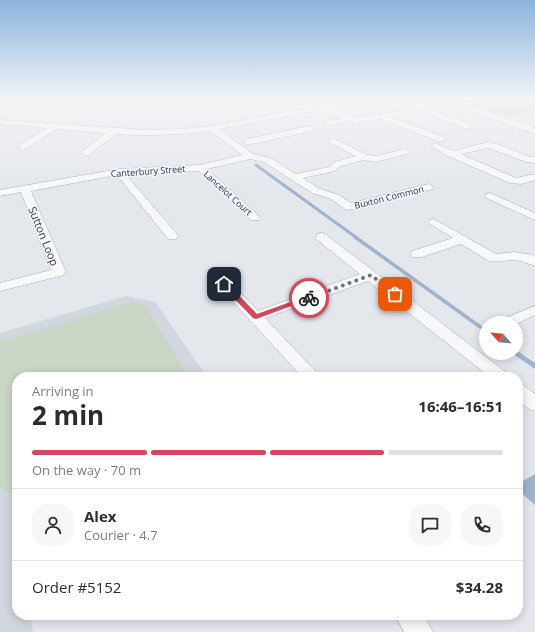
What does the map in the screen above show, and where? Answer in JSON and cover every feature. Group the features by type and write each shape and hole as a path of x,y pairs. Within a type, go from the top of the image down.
{"street":[{"path":"23,147 51,129"},
{"path":"97,129 181,132 200,129"},
{"path":"214,129 250,156"},
{"path":"276,129 284,134"},
{"path":"247,142 307,129"},
{"path":"408,129 438,143 452,154 514,181 521,182 535,178"},
{"path":"86,153 114,131"},
{"path":"333,141 364,157 376,159 404,152"},
{"path":"452,154 488,145 529,160 535,160"},
{"name":"Canterbury Street","path":"0,193 119,172 200,168 250,156"},
{"name":"Buxton Common","path":"250,156 267,160 316,191 335,197 349,208"},
{"path":"295,177 332,169 338,164 364,157"},
{"name":"Lancelot Court","path":"200,168 255,218"},
{"path":"119,172 172,236"},
{"name":"Buxton Common","path":"335,211 430,187"},
{"name":"Sutton Loop","path":"0,287 59,272 26,188"},
{"path":"490,196 535,217"},
{"path":"434,222 494,258 514,256 528,258 535,262"},
{"path":"321,237 495,372"},
{"path":"417,254 463,239"},
{"path":"256,317 371,275"},
{"path":"224,284 307,372"},
{"path":"521,316 535,310"},
{"path":"523,394 535,404"},
{"path":"412,620 420,632"}],"shaded area":[{"path":"126,296 155,302 204,372 12,372 12,620 31,620 33,632 0,632 0,333"}],"green space":[{"path":"132,302 145,305 186,372 12,372 12,496 0,487 0,342"}],"water":[{"path":"535,474 535,505 523,494 523,481"}],"waterway":[{"path":"256,165 357,238"},
{"path":"355,237 479,326"},
{"path":"523,358 535,366"}],"way so far":[{"path":"309,298 371,275 395,294"}],"route":[{"path":"224,284 256,317 309,298"}]}
